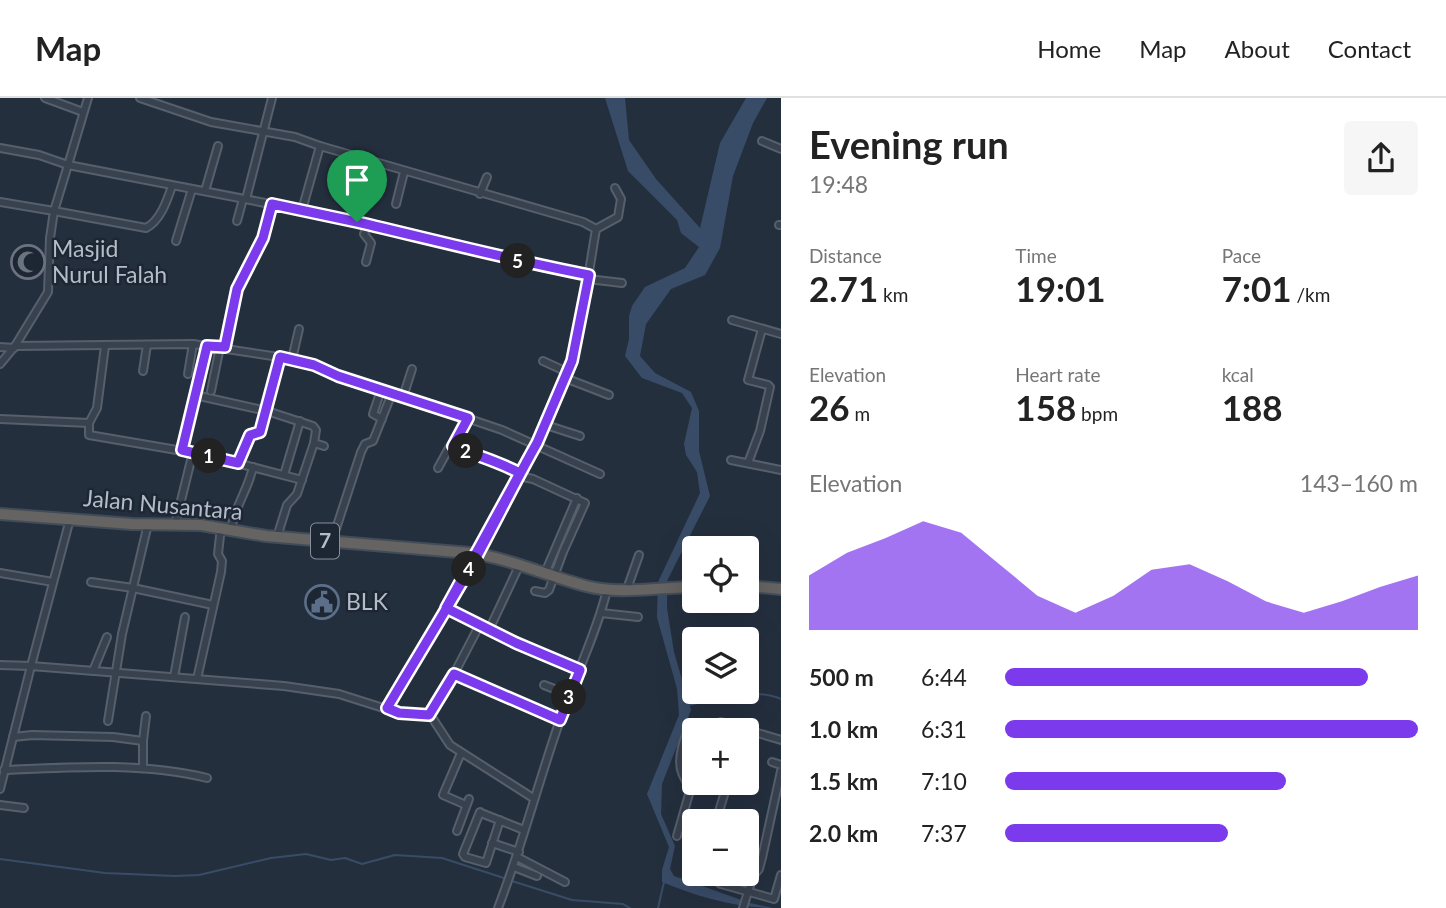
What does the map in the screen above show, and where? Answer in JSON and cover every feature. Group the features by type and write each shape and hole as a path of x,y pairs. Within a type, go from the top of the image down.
{"highway":[{"name":"Jalan Nusantara","path":"0,514 226,528 277,537 477,554 607,590 682,587"},
{"path":"759,587 781,589"}],"street":[{"path":"46,98 83,112"},
{"path":"0,364 14,347 48,292 54,211 88,98"},
{"path":"140,98 211,122 296,137 404,172 583,222 596,229"},
{"path":"237,221 272,98"},
{"path":"762,141 781,149"},
{"path":"205,191 218,146"},
{"path":"302,210 320,146"},
{"path":"0,148 30,153 68,165 368,224 541,267 622,283"},
{"path":"396,204 404,172"},
{"path":"480,194 487,177"},
{"path":"0,202 146,228 158,217 172,186"},
{"path":"596,229 616,219 620,214 621,200 615,188"},
{"path":"176,241 192,189"},
{"path":"211,391 237,289 263,238 272,204"},
{"path":"366,262 370,243 364,234 368,224"},
{"path":"387,708 477,554 546,425 576,345 596,229"},
{"path":"732,320 781,334"},
{"path":"292,359 299,329"},
{"path":"748,463 760,431 770,387 748,380 762,329"},
{"path":"0,347 193,344 292,359 537,443 600,474"},
{"path":"188,374 193,344"},
{"path":"143,371 147,345"},
{"path":"105,346 96,411 89,423 89,435 193,452 302,480"},
{"path":"182,450 207,346"},
{"path":"238,463 250,435 260,432 268,411 280,357"},
{"path":"543,361 608,395"},
{"path":"403,397 412,369"},
{"path":"381,390 373,414 382,419"},
{"path":"332,541 365,444 373,443 392,393"},
{"path":"195,395 268,411 315,428 314,443 297,496 287,505 277,537"},
{"path":"438,468 468,418"},
{"path":"0,419 89,423"},
{"path":"284,475 300,421"},
{"path":"546,425 580,436"},
{"path":"314,443 324,446"},
{"path":"453,446 485,459 491,458 520,474 577,498 549,575 548,592 536,591"},
{"path":"176,525 193,452"},
{"path":"731,460 781,470"},
{"path":"197,679 222,563 218,554 226,528 244,498 253,467"},
{"path":"0,789 2,770 70,519"},
{"path":"108,721 148,524"},
{"path":"627,589 639,555"},
{"path":"489,630 519,566"},
{"path":"0,573 53,582"},
{"path":"90,582 213,605"},
{"path":"498,908 518,855 533,798 607,590"},
{"path":"446,608 479,626 580,670"},
{"path":"601,613 638,617"},
{"path":"174,677 185,617"},
{"path":"429,715 479,626"},
{"path":"93,671 107,637"},
{"path":"0,665 284,686 339,694 399,713 429,715 444,738 461,753 533,798"},
{"path":"454,674 560,720"},
{"path":"544,685 570,695"},
{"path":"143,768 146,716"},
{"path":"759,733 781,740"},
{"path":"13,737 32,734 113,737 143,741"},
{"path":"461,753 443,795 466,805 478,816"},
{"path":"682,756 682,774"},
{"path":"772,762 781,765"},
{"path":"2,770 143,768 183,772 207,778"},
{"path":"743,908 753,876 759,869 781,771"},
{"path":"677,836 688,795"},
{"path":"0,805 24,808"},
{"path":"457,831 466,805"},
{"path":"771,811 781,813"},
{"path":"500,820 484,863 463,855 481,813 500,820 524,830"},
{"path":"492,844 518,855 565,882"},
{"path":"514,867 537,876"},
{"path":"728,886 774,898 781,875"}],"water":[{"path":"605,98 625,98 629,140 656,179 700,228 720,143 746,98 767,98 753,123 733,176 720,248 705,275 671,289 646,324 640,356 655,373 691,392 699,411 699,451 710,496 690,536 682,536 682,551 667,581 667,608 674,652 682,679 682,704 689,704 691,710 688,718 682,718 682,733 662,784 661,814 675,846 670,869 674,876 682,879 682,886 702,886 773,908 716,900 662,882 662,870 669,847 647,794 679,715 677,689 657,617 658,582 700,493 697,472 686,455 684,444 692,408 682,393 642,378 625,356 632,306 645,287 685,268 699,247 681,233 677,220 628,171"}],"waterway":[{"path":"689,705 748,694 781,699"},
{"path":"0,859 105,873 175,876 199,875 271,858 306,854 331,860 345,858 362,864 395,855 442,858 507,879"},
{"path":"512,881 572,900 623,904 630,908"},
{"path":"658,908 664,882"}],"place":[{"name":"Masjid Nurul Falah","path":"28,262"},
{"name":"BLK","path":"322,602"}],"route":[{"path":"357,222 272,204 263,238 237,289 225,347 207,346 182,450 238,463 250,435 260,432 269,407 280,357 314,365 338,376 468,418 457,443 453,446 485,459 491,458 520,473 446,608 479,626 580,670 560,720 454,674 429,715 399,713 387,708 446,608 477,554 546,425 572,361 589,275 541,267 440,240 357,222"}]}
